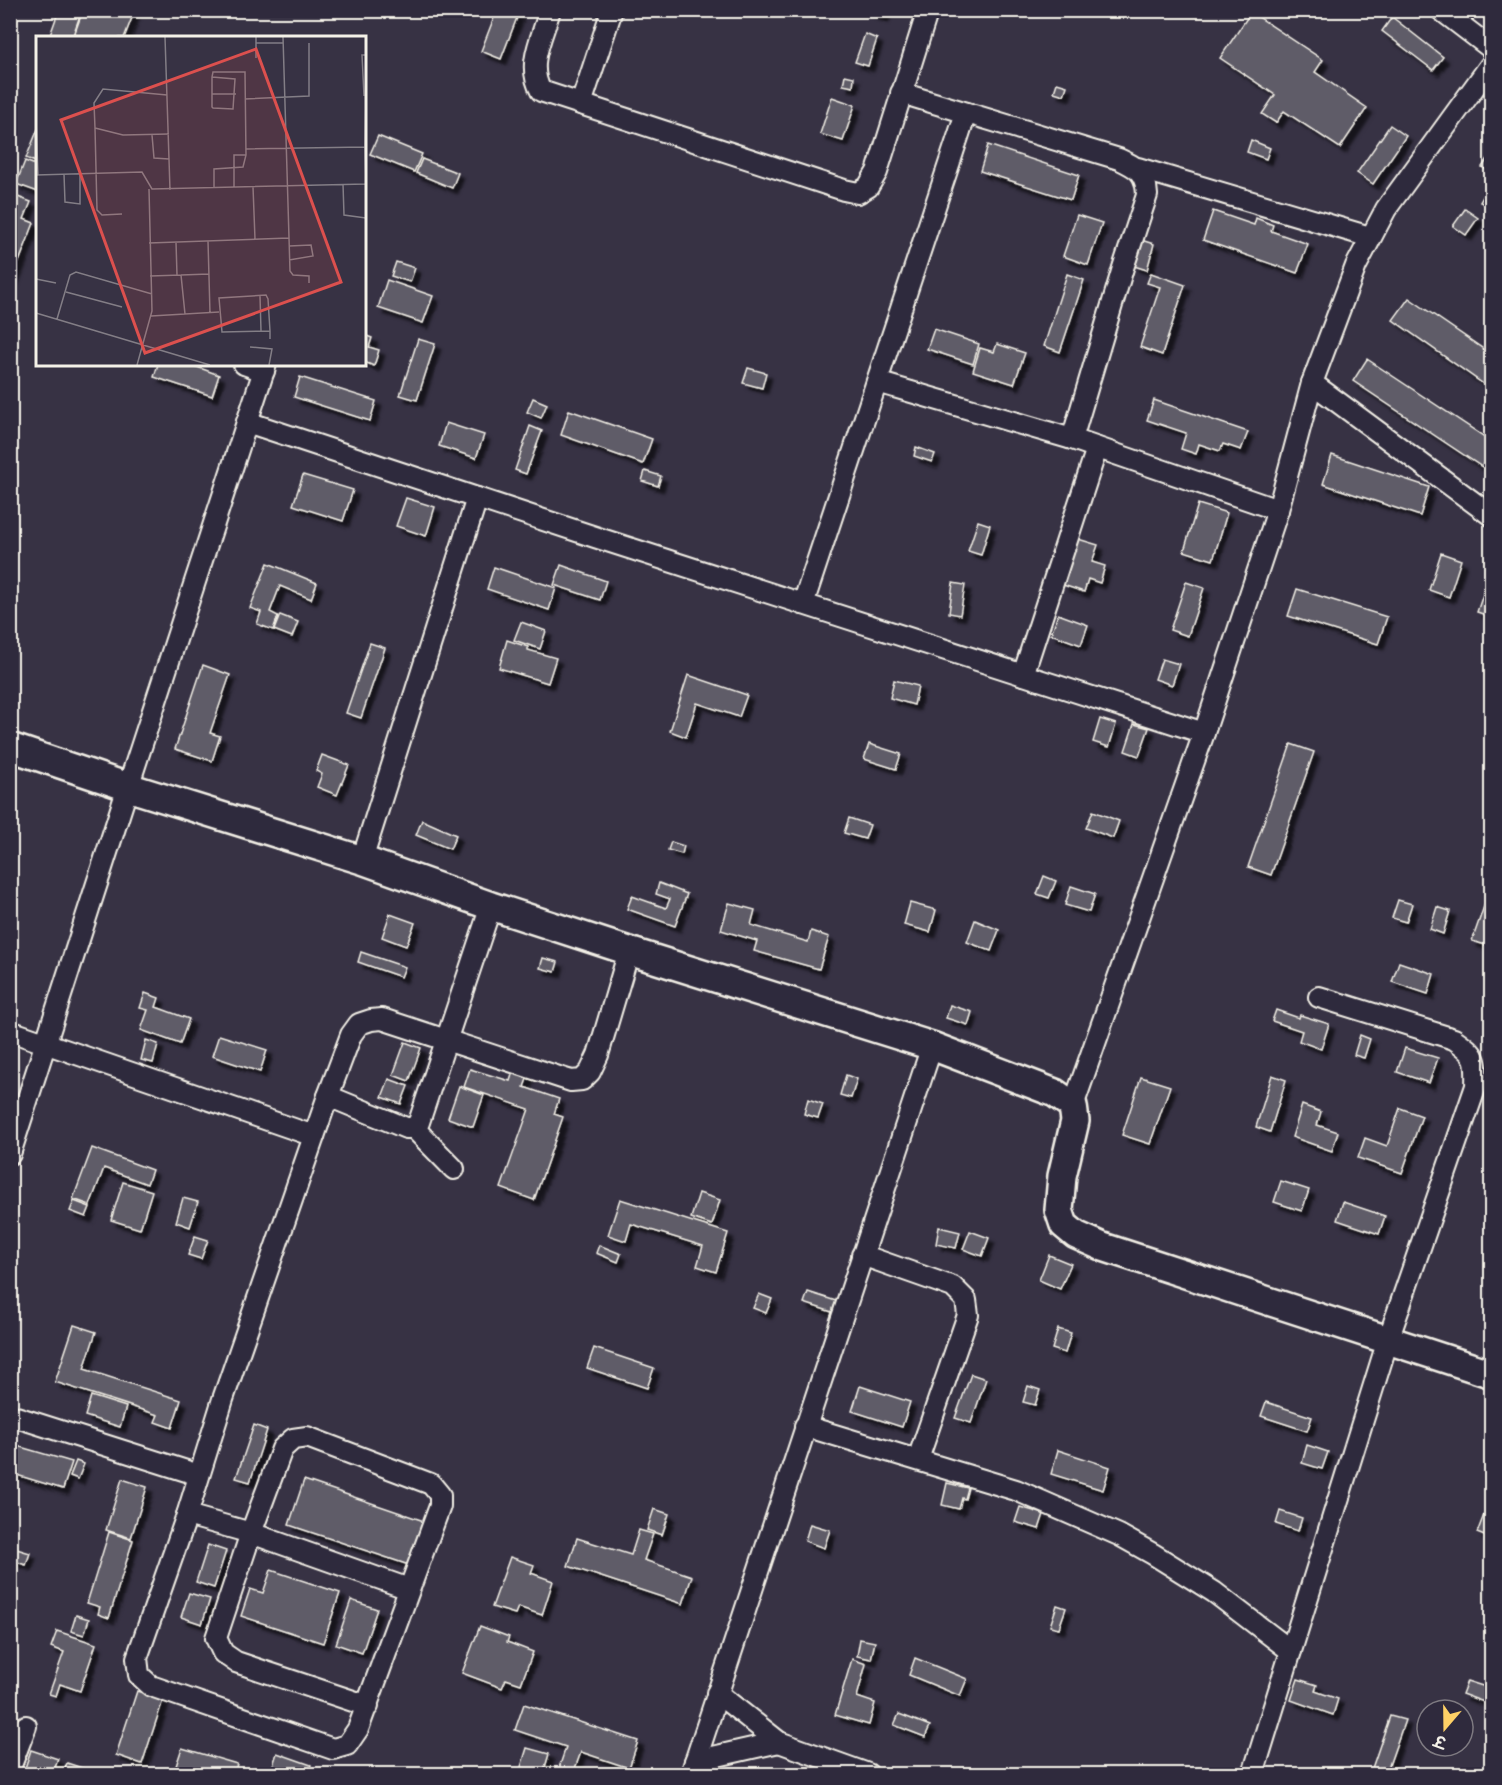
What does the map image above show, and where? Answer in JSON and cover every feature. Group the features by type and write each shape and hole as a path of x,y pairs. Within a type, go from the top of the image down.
{"street":[{"path":"550,10 533,63 535,80 541,91 858,193 868,187 876,172 928,10"},
{"path":"581,104 612,10"},
{"path":"1441,10 1491,49"},
{"path":"1491,63 1386,208 1356,266 1312,383 1278,510 1204,733 1073,1106 1075,1121 1062,1176 1059,1210 1064,1225 1076,1235 1103,1247 1491,1374"},
{"path":"901,93 1119,159 1138,168 1370,237"},
{"path":"803,604 966,113"},
{"path":"1072,439 1147,195 1146,183 1138,168"},
{"path":"10,1154 265,368"},
{"path":"878,382 1072,439 1278,510"},
{"path":"1312,383 1491,516"},
{"path":"247,422 1204,733"},
{"path":"1023,675 1097,448"},
{"path":"362,860 477,498"},
{"path":"10,747 128,787 362,860 491,906 629,951 932,1046 1054,1093 1073,1106"},
{"path":"414,1128 419,1122 491,906"},
{"path":"368,1706 236,1662 223,1653 216,1638 250,1533 282,1449 293,1439 307,1437 431,1484 440,1495 440,1506 368,1706 358,1729 347,1745 333,1749 151,1686 139,1675 137,1658 187,1515 223,1399 328,1096 351,1035 359,1024 382,1019 571,1081 582,1080 590,1072 598,1055 629,951"},
{"path":"1253,1774 1389,1340 1476,1086 1476,1064 1470,1050 1454,1039 1319,997"},
{"path":"10,1031 314,1136"},
{"path":"693,1768 932,1046"},
{"path":"328,1096 406,1128 414,1128 454,1170"},
{"path":"862,1255 952,1287 966,1300 968,1315 918,1459"},
{"path":"10,1415 199,1474"},
{"path":"806,1426 1016,1490 1119,1535 1214,1592 1291,1652"},
{"path":"187,1515 250,1533 409,1589"},
{"path":"717,1693 779,1742 868,1774"},
{"path":"10,1768 26,1726"},
{"path":"693,1768 779,1742"}],"building":[{"path":"59,10 82,10 73,36 50,36"},
{"path":"83,10 135,10 125,36 74,36"},
{"path":"497,10 506,10 518,15 501,59 481,51"},
{"path":"870,10 885,10 883,17 870,13"},
{"path":"1251,12 1323,60 1315,72 1367,108 1340,148 1284,111 1276,123 1262,114 1275,95 1220,58"},
{"path":"1392,17 1443,57 1433,70 1382,31"},
{"path":"865,34 877,39 868,66 855,62"},
{"path":"845,75 854,77 853,87 843,85"},
{"path":"1057,83 1067,86 1064,95 1054,92"},
{"path":"832,97 855,105 843,141 820,134"},
{"path":"1390,125 1406,136 1373,184 1357,173"},
{"path":"36,134 36,162 26,158"},
{"path":"378,136 422,154 414,172 370,154"},
{"path":"1251,140 1270,148 1266,159 1247,152"},
{"path":"988,145 1079,175 1071,200 980,171"},
{"path":"1492,153 1492,173 1491,173 1482,167"},
{"path":"422,159 458,173 452,188 416,173"},
{"path":"25,161 36,165 36,191 16,184"},
{"path":"1488,188 1492,190 1492,208 1480,202"},
{"path":"10,194 31,202 24,219 34,223 10,285"},
{"path":"1465,209 1478,218 1466,235 1453,226"},
{"path":"1213,211 1254,225 1256,218 1273,225 1271,231 1308,244 1297,273 1203,240"},
{"path":"1077,215 1102,223 1088,265 1063,256"},
{"path":"1141,240 1154,244 1147,270 1134,266"},
{"path":"396,262 415,268 410,282 391,276"},
{"path":"1151,273 1185,285 1162,355 1140,347 1160,287 1147,283"},
{"path":"1067,274 1084,280 1060,352 1044,346"},
{"path":"387,280 433,296 423,323 378,308"},
{"path":"1409,298 1492,355 1492,390 1393,320"},
{"path":"934,329 979,344 973,364 927,349"},
{"path":"366,336 372,338 369,347 379,350 374,366 366,363"},
{"path":"418,339 435,344 417,400 400,395"},
{"path":"997,344 1025,353 1014,384 973,371 980,348 994,352"},
{"path":"1367,359 1492,442 1492,452 1482,467 1353,381"},
{"path":"157,366 194,366 219,375 212,396 154,377"},
{"path":"748,368 766,373 762,388 743,383"},
{"path":"300,377 376,401 370,421 294,397"},
{"path":"533,398 547,404 541,418 527,412"},
{"path":"1154,400 1248,432 1241,450 1223,444 1220,451 1199,444 1196,454 1181,449 1186,433 1147,420"},
{"path":"569,410 652,439 643,464 561,435"},
{"path":"446,423 484,435 476,458 439,446"},
{"path":"530,426 542,431 526,474 515,470"},
{"path":"916,447 935,454 932,462 914,456"},
{"path":"1332,455 1429,487 1420,516 1323,484"},
{"path":"645,471 661,476 658,486 642,481"},
{"path":"303,475 353,490 343,521 293,505"},
{"path":"406,498 435,507 426,536 396,526"},
{"path":"1198,504 1227,513 1213,560 1184,551"},
{"path":"978,521 990,525 981,555 968,551"},
{"path":"1078,539 1098,545 1092,562 1105,566 1100,583 1088,579 1084,592 1063,585"},
{"path":"1441,553 1461,560 1449,597 1429,590"},
{"path":"268,563 317,583 311,599 280,586 270,612 278,616 273,630 257,624 261,612 250,608"},
{"path":"561,565 606,581 600,600 554,585"},
{"path":"494,567 556,588 549,610 487,589"},
{"path":"1492,568 1492,617 1477,612"},
{"path":"1186,582 1204,588 1188,636 1170,630"},
{"path":"953,583 965,585 960,615 949,613"},
{"path":"1297,589 1387,617 1378,644 1288,616"},
{"path":"1058,614 1088,625 1081,645 1051,634"},
{"path":"280,615 298,622 292,637 274,630"},
{"path":"521,622 546,631 540,649 514,640"},
{"path":"507,640 528,647 528,650 556,658 548,683 499,668"},
{"path":"370,643 385,648 361,718 346,713"},
{"path":"1162,659 1179,664 1172,685 1155,679"},
{"path":"203,665 230,675 210,733 220,736 212,761 175,749"},
{"path":"688,675 747,695 739,717 697,703 686,737 670,731"},
{"path":"894,680 918,686 914,705 890,698"},
{"path":"1100,719 1116,724 1109,747 1093,742"},
{"path":"1134,724 1149,728 1139,756 1125,751"},
{"path":"869,744 901,754 896,769 864,759"},
{"path":"1291,744 1314,752 1271,875 1248,867"},
{"path":"322,755 349,765 337,795 317,787 322,774 316,771"},
{"path":"1093,811 1119,821 1113,838 1086,828"},
{"path":"849,818 870,825 865,839 844,833"},
{"path":"422,820 456,835 450,849 416,835"},
{"path":"671,842 684,846 682,854 668,850"},
{"path":"1044,876 1056,881 1049,898 1037,894"},
{"path":"659,883 687,894 675,926 627,909 632,896 666,908 670,899 656,894"},
{"path":"1492,883 1492,938 1489,946 1472,941"},
{"path":"1071,886 1095,894 1089,912 1065,905"},
{"path":"1398,900 1412,904 1406,922 1392,918"},
{"path":"729,903 755,910 751,925 808,942 811,931 829,937 819,969 754,951 757,941 721,930"},
{"path":"910,903 936,910 930,932 904,925"},
{"path":"1437,907 1450,911 1443,934 1430,929"},
{"path":"390,914 415,923 406,946 382,937"},
{"path":"975,920 999,930 991,951 967,942"},
{"path":"361,952 405,967 401,977 358,962"},
{"path":"543,958 558,962 555,972 540,968"},
{"path":"1399,962 1434,974 1428,994 1392,982"},
{"path":"145,993 159,998 156,1007 189,1019 180,1044 141,1030 148,1010 140,1008"},
{"path":"950,1005 972,1012 968,1025 946,1018"},
{"path":"1276,1010 1299,1018 1300,1015 1329,1024 1321,1049 1299,1041 1302,1031 1272,1021"},
{"path":"219,1035 267,1050 260,1072 212,1056"},
{"path":"1360,1035 1370,1039 1364,1058 1354,1055"},
{"path":"146,1040 158,1044 153,1063 141,1060"},
{"path":"405,1042 421,1048 409,1081 393,1075"},
{"path":"1405,1048 1438,1058 1429,1083 1397,1072"},
{"path":"515,1065 530,1071 524,1087 559,1099 554,1114 563,1117 534,1200 501,1188 529,1109 464,1087 470,1069 510,1081"},
{"path":"846,1075 857,1079 851,1098 840,1095"},
{"path":"1272,1075 1286,1080 1270,1132 1256,1127"},
{"path":"1141,1077 1170,1086 1150,1144 1122,1135"},
{"path":"389,1079 408,1086 401,1104 382,1097"},
{"path":"459,1086 484,1095 473,1127 448,1118"},
{"path":"808,1099 823,1104 818,1118 804,1114"},
{"path":"1302,1105 1321,1112 1317,1125 1338,1132 1332,1151 1292,1137"},
{"path":"1400,1108 1422,1116 1402,1173 1358,1158 1365,1138 1387,1146"},
{"path":"92,1148 152,1170 147,1184 104,1168 90,1205 73,1199"},
{"path":"1281,1181 1309,1190 1302,1211 1274,1202"},
{"path":"123,1182 152,1191 140,1229 111,1220"},
{"path":"699,1193 720,1200 712,1225 691,1218"},
{"path":"183,1198 198,1202 190,1227 176,1222"},
{"path":"620,1199 728,1233 716,1272 697,1266 703,1246 631,1224 626,1241 608,1235"},
{"path":"74,1201 90,1207 86,1217 70,1211"},
{"path":"1343,1202 1385,1216 1379,1234 1337,1220"},
{"path":"939,1227 960,1232 956,1248 936,1244"},
{"path":"970,1231 989,1238 982,1256 963,1249"},
{"path":"195,1236 208,1240 201,1259 188,1255"},
{"path":"599,1245 621,1254 618,1262 596,1253"},
{"path":"1049,1255 1071,1264 1060,1289 1039,1280"},
{"path":"808,1292 836,1301 832,1312 804,1303"},
{"path":"759,1294 772,1299 766,1313 753,1308"},
{"path":"74,1325 96,1332 84,1369 181,1400 172,1428 155,1422 158,1415 55,1382"},
{"path":"1058,1329 1071,1333 1065,1353 1052,1349"},
{"path":"594,1348 654,1368 647,1388 587,1368"},
{"path":"971,1374 986,1379 971,1423 955,1418"},
{"path":"860,1386 910,1402 902,1427 852,1411"},
{"path":"1028,1386 1040,1390 1035,1405 1023,1402"},
{"path":"91,1396 126,1407 120,1427 85,1416"},
{"path":"1266,1402 1312,1417 1307,1431 1261,1416"},
{"path":"254,1425 267,1430 250,1482 236,1478"},
{"path":"10,1444 72,1462 63,1489 10,1473"},
{"path":"1307,1445 1328,1452 1322,1469 1302,1463"},
{"path":"1058,1450 1110,1467 1103,1490 1051,1474"},
{"path":"76,1461 84,1464 78,1479 70,1476"},
{"path":"122,1479 147,1487 131,1538 106,1530"},
{"path":"304,1480 424,1521 409,1565 289,1525"},
{"path":"947,1483 968,1488 959,1509 942,1505"},
{"path":"1492,1494 1492,1539 1477,1533"},
{"path":"1020,1507 1044,1514 1039,1529 1015,1522"},
{"path":"654,1509 669,1514 662,1535 647,1530"},
{"path":"1280,1511 1302,1518 1298,1531 1276,1524"},
{"path":"810,1524 830,1530 824,1548 805,1541"},
{"path":"639,1530 653,1534 644,1560 692,1576 683,1604 568,1566 577,1538 631,1555"},
{"path":"109,1532 133,1540 109,1618 98,1614 100,1607 87,1603"},
{"path":"208,1545 226,1551 214,1588 196,1582"},
{"path":"10,1547 30,1553 26,1565 10,1560"},
{"path":"510,1557 534,1565 531,1573 553,1581 542,1615 518,1607 515,1614 492,1607"},
{"path":"271,1570 340,1593 323,1643 241,1616 250,1589 263,1593"},
{"path":"189,1593 210,1599 202,1624 181,1617"},
{"path":"351,1600 377,1609 362,1653 336,1644"},
{"path":"1057,1605 1066,1608 1059,1628 1050,1626"},
{"path":"76,1615 89,1619 84,1635 71,1631"},
{"path":"480,1626 509,1637 507,1642 533,1652 521,1684 506,1679 502,1688 462,1673"},
{"path":"57,1631 96,1644 80,1691 60,1684 56,1696 49,1694 64,1652 51,1647"},
{"path":"860,1639 875,1642 871,1659 857,1656"},
{"path":"915,1658 967,1679 960,1696 909,1675"},
{"path":"852,1659 866,1664 857,1697 875,1703 869,1725 835,1715"},
{"path":"1298,1679 1317,1685 1315,1691 1338,1699 1333,1715 1291,1700"},
{"path":"1467,1681 1492,1689 1492,1705 1475,1698 1462,1694"},
{"path":"137,1691 163,1700 142,1764 116,1755"},
{"path":"524,1704 638,1741 629,1768 581,1752 573,1774 557,1774 566,1747 515,1730"},
{"path":"899,1714 930,1726 925,1737 894,1725"},
{"path":"1390,1716 1405,1720 1386,1774 1370,1774"},
{"path":"182,1748 237,1764 234,1774 174,1772"},
{"path":"527,1748 549,1754 543,1774 521,1767"},
{"path":"31,1750 58,1759 53,1774 23,1774"},
{"path":"277,1753 311,1765 308,1774 270,1774"},
{"path":"67,1763 94,1772 93,1774 63,1774"}]}
